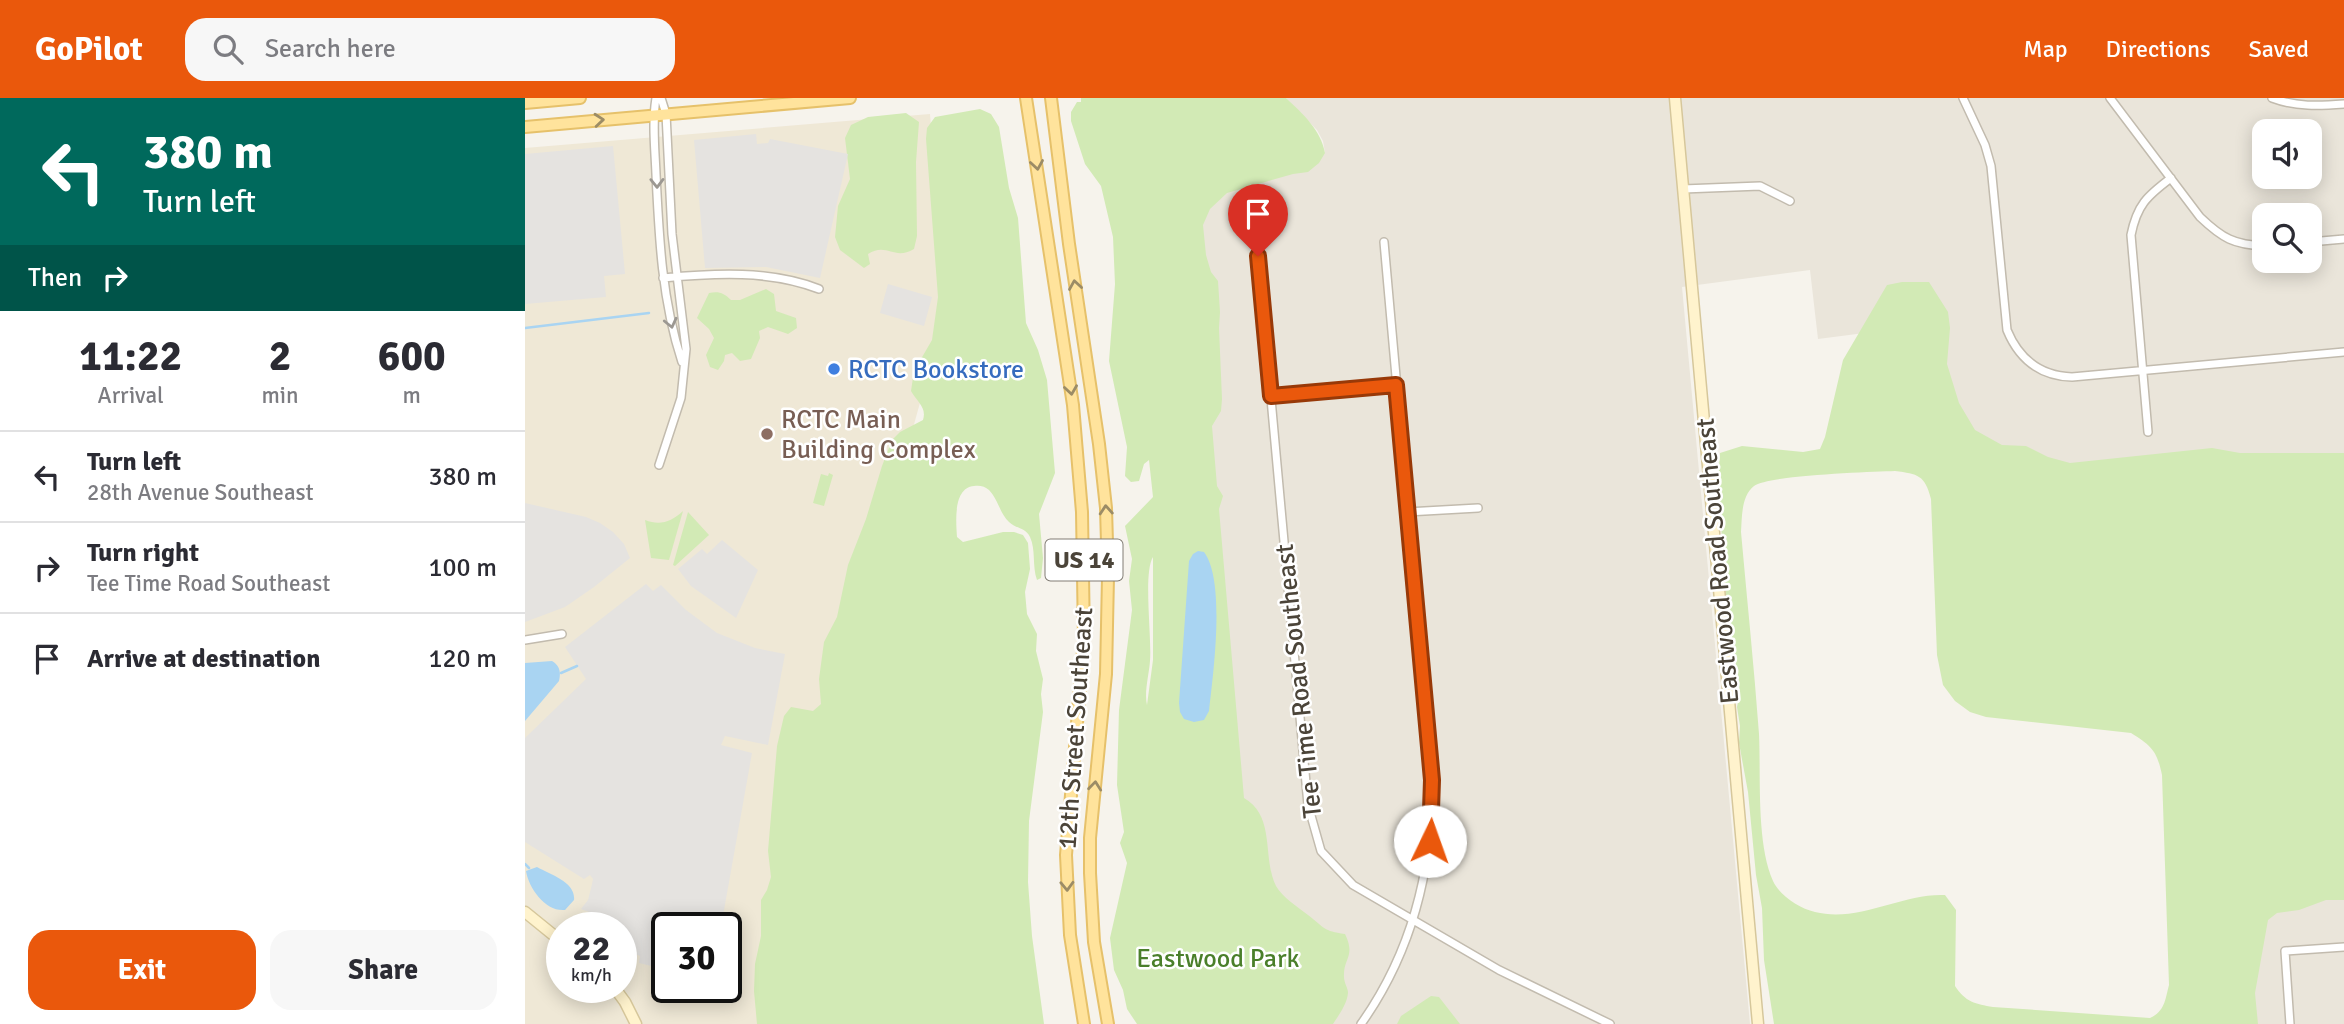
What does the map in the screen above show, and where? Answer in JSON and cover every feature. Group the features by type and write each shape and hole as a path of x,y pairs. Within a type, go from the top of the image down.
{"main road":[{"path":"525,103 580,98"},
{"path":"525,127 850,98"},
{"name":"12th Street Southeast","path":"1026,98 1073,405 1082,512 1084,639 1067,827 1066,882 1074,964 1084,1024"},
{"name":"12th Street Southeast","path":"1051,98 1106,508 1108,577 1105,674 1090,838 1090,873 1094,942 1108,1024"}],"street":[{"path":"659,98 676,277 686,338 681,398 659,465"},
{"name":"Eastwood Road Southeast","path":"1675,98 1758,1024"},
{"path":"1963,98 1986,145 1991,166 2007,330 2018,352 2040,370 2059,377 2142,372 2344,352"},
{"path":"2110,98 2200,216 2221,236 2240,244 2252,245"},
{"path":"2273,98 2289,104 2344,104"},
{"path":"660,115 663,278 671,325 684,366"},
{"path":"2148,432 2131,235 2138,209 2150,194 2171,178"},
{"path":"1683,190 1760,186 1790,201"},
{"path":"2322,241 2344,239"},
{"path":"1361,1024 1388,980 1414,920 1429,856 1432,798 1384,242"},
{"name":"Tee Time Road Southeast","path":"1258,256 1308,805 1311,824 1321,851 1353,885 1521,982 1610,1024"},
{"path":"663,278 759,275 790,280 819,289"},
{"path":"1271,396 1396,385"},
{"path":"1407,512 1478,508"},
{"path":"525,639 562,635"},
{"path":"525,912 546,929"},
{"path":"2290,1024 2285,951 2344,947"},
{"path":"626,1003 636,1024"}],"shaded area":[{"path":"1286,98 2344,98 2344,473 1959,500 1942,323 1818,339 1810,270 1682,287 1750,1024 1232,1024 1153,171 1325,153 1317,130"},
{"path":"930,114 946,309 778,915 787,1024 525,1024 525,148"},
{"path":"756,134 757,144 768,143 770,139 848,154 820,278 766,267 705,268 694,140"},
{"path":"613,146 625,274 604,276 606,297 525,304 525,154"},
{"path":"888,284 932,297 924,326 880,313"},
{"path":"525,503 586,517 600,523 624,544 630,558 565,607 525,622"},
{"path":"722,540 758,570 736,618 691,586 678,569 702,549 707,554"},
{"path":"646,584 653,591 661,585 686,610 717,633 755,648 785,654 768,745 725,736 721,745 752,753 724,912 651,912 651,966 639,963 637,912 589,912 581,909 588,900 593,879 590,875 584,879 525,842 525,738 586,679 565,647"},
{"path":"2344,897 2344,1024 2256,1024 2247,906"}],"green space":[{"name":"Eastwood Park","path":"1081,98 1286,98 1310,123 1323,145 1325,153 1319,163 1308,172 1227,193 1210,209 1203,225 1206,255 1211,272 1218,281 1222,399 1221,411 1212,426 1217,486 1223,496 1219,509 1244,798 1261,815 1276,886 1291,902 1325,928 1345,934 1349,953 1344,977 1348,991 1333,1024 1137,1024 1127,1009 1123,990 1114,970 1110,938 1127,863 1120,843 1124,832 1117,785 1119,710 1132,610 1129,581 1132,559 1125,526 1153,497 1149,460 1144,464 1139,481 1131,482 1125,476 1127,447 1109,361 1115,284 1113,237 1101,186 1085,164 1071,121 1071,112 1077,102 1081,102","holes":["1153,557 1153,660 1147,705 1150,650 1149,577"]},
{"path":"980,109 991,114 999,127 1009,188 1018,218 1026,323 1047,380 1055,473 1039,514 1043,558 1041,578 1037,580 1030,537 1026,531 1006,519 986,488 974,486 962,493 957,506 956,523 957,537 963,542 1003,532 1014,532 1023,535 1028,543 1030,569 1025,592 1027,614 1037,634 1036,651 1043,679 1043,712 1029,821 1028,882 1044,1024 757,1024 755,964 761,936 761,900 771,877 768,851 777,746 784,716 791,707 813,711 821,704 819,679 824,642 837,617 848,565 882,466 892,440 900,432 923,420 924,415 923,408 911,391 914,371 932,340 938,297 927,128 935,117"},
{"path":"906,113 919,122 916,162 917,236 914,249 901,253 875,251 868,254 870,264 864,268 840,250 835,237 838,206 850,179 845,138 851,125 868,117"},
{"path":"1929,282 1948,312 1950,328 1947,364 1959,403 1975,430 2002,445 2026,446 2048,457 2070,463 2212,448 2240,453 2344,453 2344,900 2326,900 2299,910 2277,913 2268,920 2255,993 2258,1024 1774,1024 1764,960 1762,908 1748,792 1739,743 1737,707 1740,692 1726,596 1718,481 1720,453 1742,446 1803,452 1820,449 1843,360 1887,285","holes":["1895,471 1915,475 1923,480 1931,499 1937,655 1943,685 1955,701 1970,712 1986,717 2131,733 2149,746 2156,755 2162,775 2169,985 2162,1008 2150,1018 1993,1007 1967,999 1955,986 1956,910 1945,895 1913,898 1848,914 1831,914 1803,908 1780,892 1773,881 1764,848 1760,809 1759,734 1741,532 1744,501 1750,490 1763,482 1843,473"]},
{"path":"766,289 774,294 776,311 796,318 797,328 788,334 768,327 759,331 760,338 751,359 740,361 732,353 725,355 718,370 710,367 706,355 714,338 697,318 709,293 719,292 731,300 740,300"},
{"path":"829,473 833,475 824,506 813,503 821,474 828,476"},
{"path":"683,511 669,560 651,558 645,520 665,522"},
{"path":"688,512 709,535 675,566 673,565"},
{"path":"1431,996 1439,997 1460,1024 1397,1024 1401,1016"}],"water":[{"path":"1198,551 1204,552 1211,566 1215,584 1216,629 1209,711 1204,720 1194,722 1184,719 1179,703 1189,561"},
{"path":"552,661 559,670 559,681 525,721 525,663"},
{"path":"537,867 571,888 574,900 565,910 551,907 535,892 526,871"}],"waterway":[{"path":"525,328 649,313"},
{"path":"561,673 577,666"},
{"path":"525,864 529,868"}],"place":[{"name":"RCTC Bookstore","path":"834,369"},
{"name":"RCTC Main Building Complex","path":"767,434"}],"route":[{"path":"1258,256 1271,396 1396,385 1432,780 1430,841"}]}
